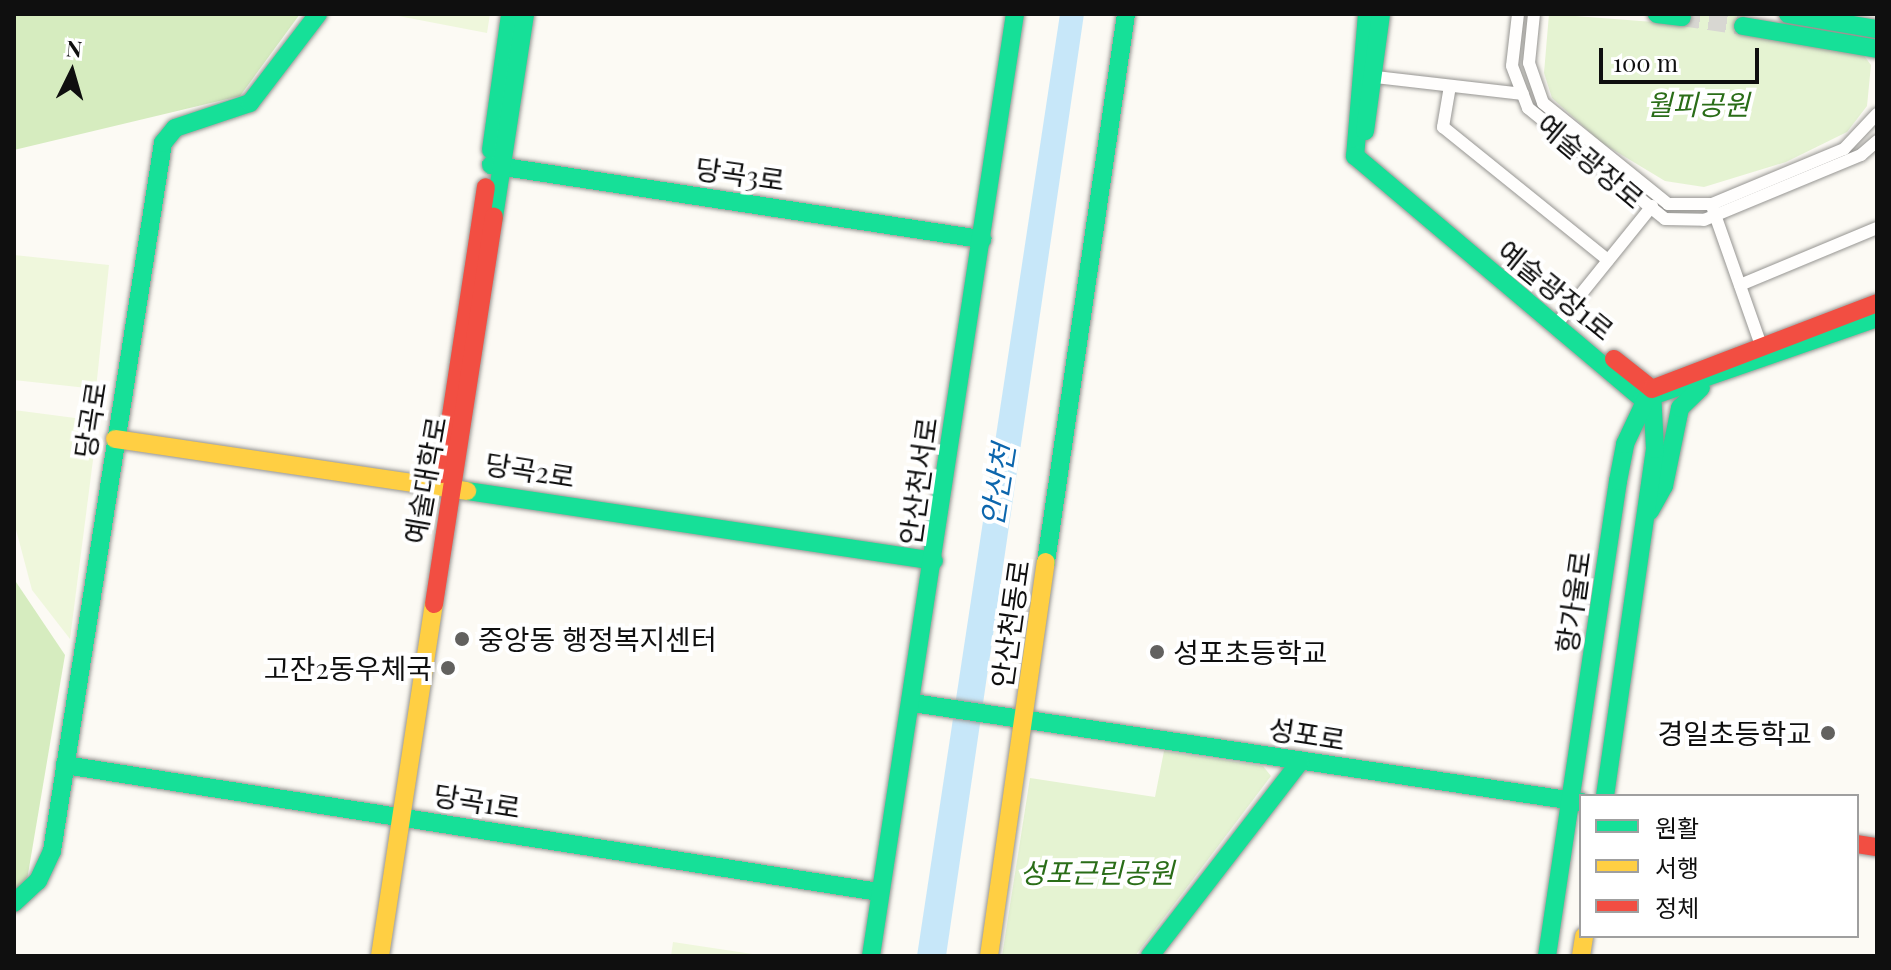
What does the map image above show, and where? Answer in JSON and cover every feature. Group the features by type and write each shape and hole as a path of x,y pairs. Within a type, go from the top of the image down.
{"street":[{"name":"당곡로","path":"14,903 38,881 52,851 163,143 175,128 250,103 318,14"},
{"name":"예술대학로","path":"495,165 510,14"},
{"name":"예술대학로","path":"380,956 396,817 495,165 525,14"},
{"name":"안산천서로","path":"871,956 879,892 922,704 934,561 1015,14"},
{"name":"안산천동로","path":"989,956 1126,14"},
{"name":"예술광장1로","path":"1367,14 1363,142 1375,165 1650,396"},
{"name":"예술광장1로","path":"1366,76 1381,14"},
{"name":"예술광장로","path":"1518,14 1512,66 1521,94 1542,123 1649,210 1681,223 1877,142"},
{"name":"예술광장로","path":"1534,14 1529,63 1538,96 1658,199 1687,208 1714,210 1860,139"},
{"path":"1657,14 1682,17"},
{"path":"1788,14 1877,29"},
{"path":"1743,26 1877,49"},
{"path":"1366,76 1538,96"},
{"path":"1450,86 1443,127 1608,260"},
{"path":"1877,114 1860,139 1877,142"},
{"name":"당곡3로","path":"495,165 982,239"},
{"path":"1559,321 1658,199"},
{"path":"1714,210 1764,354"},
{"path":"1740,285 1877,228"},
{"path":"1646,517 1664,486 1680,408 1718,378 1877,303"},
{"path":"1650,396 1764,354 1877,318"},
{"path":"1650,396 1718,378"},
{"path":"1605,794 1646,517 1650,396"},
{"name":"항가울로","path":"1547,956 1577,801 1618,481 1650,396"},
{"name":"당곡2로","path":"115,439 446,485 934,561"},
{"name":"성포로","path":"922,704 1577,801"},
{"path":"1150,956 1300,762"},
{"name":"당곡1로","path":"65,765 879,892"},
{"name":"예술대학로","path":"368,956 396,817"}],"green space":[{"path":"14,14 300,14 240,96 14,150"},
{"path":"388,14 490,14 487,33"},
{"name":"월피공원","path":"1549,14 1680,24 1682,14 1745,14 1742,34 1862,53 1871,65 1867,106 1847,132 1786,162 1704,187 1665,181 1602,143 1552,98 1544,73"},
{"path":"14,255 109,265 96,389 14,380"},
{"path":"14,410 98,421 70,639 32,590 14,522"},
{"path":"14,579 65,655 27,880 14,891"},
{"name":"성포근린공원","path":"1164,751 1263,766 1271,776 1135,956 1002,956 1030,778 1155,797"},
{"path":"673,942 765,956 671,956"}],"water":[{"name":"안산천","path":"1060,14 1084,14 946,956 917,956"}],"tunnel":[{"path":"1682,17 1743,26"}],"traffic: fast":[{"path":"14,903 38,881 52,851 163,143 175,128 250,103 318,14"},
{"path":"491,150 510,14"},
{"path":"494,217 525,14"},
{"path":"871,956 1015,14"},
{"path":"1046,562 1126,14"},
{"path":"1367,14 1355,156 1643,399 1877,318"},
{"path":"1365,131 1381,14"},
{"path":"1657,14 1682,17"},
{"path":"1788,14 1877,29"},
{"path":"1743,26 1877,49"},
{"path":"491,165 982,239"},
{"path":"1650,511 1664,486 1680,408 1701,388"},
{"path":"1547,956 1618,481 1625,444 1650,391"},
{"path":"1605,794 1655,449 1652,392"},
{"path":"467,491 934,561"},
{"path":"913,703 1579,802"},
{"path":"1150,956 1300,762"},
{"path":"65,765 879,892"}],"traffic: slow":[{"path":"115,439 467,491"},
{"path":"989,956 1046,562"},
{"path":"380,956 434,604"},
{"path":"1581,956 1584,938"}],"traffic: jam":[{"path":"442,474 486,187"},
{"path":"434,604 494,217"},
{"path":"1614,359 1652,389 1877,303"},
{"path":"1859,844 1877,847"}],"place":[{"name":"중앙동 행정복지센터","path":"462,639"},
{"name":"성포초등학교","path":"1157,652"},
{"name":"고잔2동우체국","path":"448,668"},
{"name":"경일초등학교","path":"1828,733"}]}
